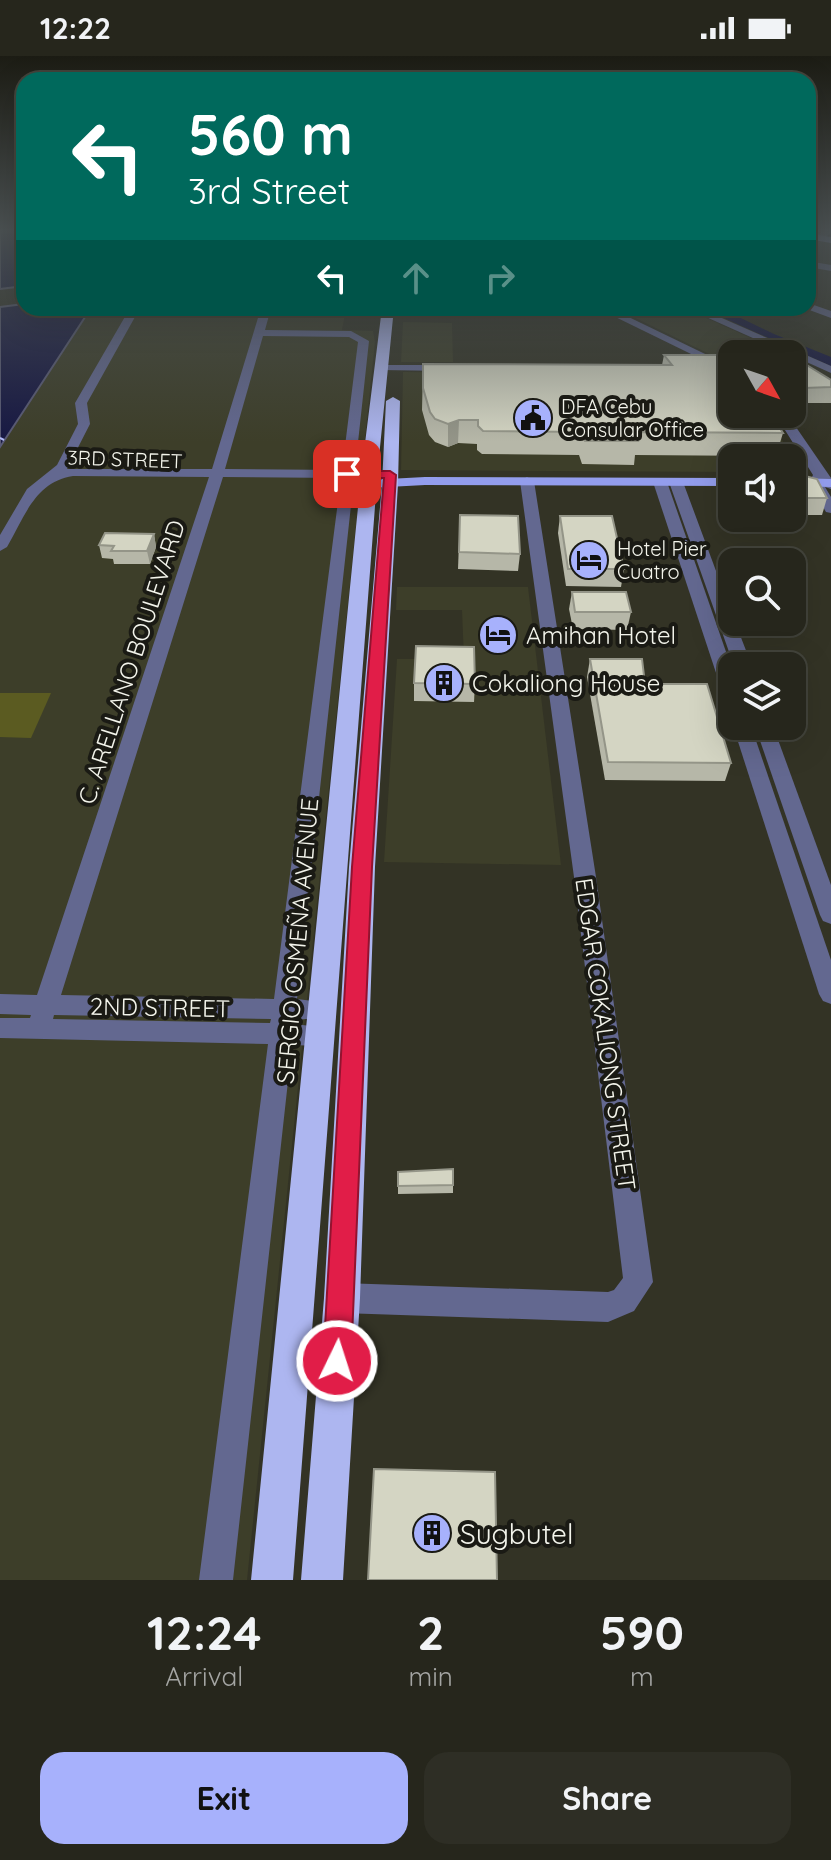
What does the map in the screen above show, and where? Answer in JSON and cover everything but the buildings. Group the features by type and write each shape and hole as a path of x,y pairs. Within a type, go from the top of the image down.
{"highway":[{"name":"SERGIO OSMEÑA AVENUE","path":"388,316 389,368"},
{"name":"SERGIO OSMEÑA AVENUE","path":"272,1580 368,479 396,316"},
{"name":"SERGIO OSMEÑA AVENUE","path":"322,1580 342,1298 362,867 368,479"}],"main road":[{"path":"368,479 718,482"}],"street":[{"path":"0,547 34,489 62,467 83,428 81,403 130,316"},
{"name":"C. ARELLANO BOULEVARD","path":"38,1029 216,478 263,316"},
{"path":"619,316 718,363"},
{"path":"708,316 758,340"},
{"path":"216,1580 285,1009 368,479 360,385 363,338 351,334 258,333"},
{"path":"806,362 831,370"},
{"path":"389,368 460,368"},
{"path":"697,368 718,369"},
{"path":"790,428 825,481 831,509"},
{"name":"3RD STREET","path":"53,475 69,480 368,479"},
{"name":"EDGAR COKALIONG STREET","path":"342,1298 608,1307 624,1301 638,1282 585,877 527,481"},
{"path":"668,482 718,652"},
{"path":"668,482 718,598"},
{"path":"703,607 718,607"},
{"path":"747,740 831,994"},
{"path":"769,740 831,915"},
{"name":"2ND STREET","path":"0,1004 285,1009 320,1022"},
{"name":"2ND STREET","path":"0,1028 282,1035 320,1022"}],"shaded area":[{"path":"16,305 16,316 86,316 0,447 0,307"},
{"path":"86,316 345,316 342,330 373,331 375,342 247,1580 0,1580 0,447"},
{"path":"631,316 702,316 755,340 718,340 718,358"},
{"path":"403,322 452,323 453,362 401,362"},
{"path":"403,372 718,374 718,428 775,428 785,444 718,444 718,472 401,470"},
{"path":"397,587 528,587 561,865 384,862 397,659 464,659 462,610 396,610"},
{"path":"0,693 51,693 31,738 0,737"}],"waterway":[{"path":"727,316 767,334"},
{"path":"776,338 831,362"}],"ferry route":[{"path":"0,438 4,440"}],"place":[{"name":"DFA Cebu Consular Office","path":"533,418"},
{"name":"Hotel Pier Cuatro","path":"589,560"},
{"name":"Amihan Hotel","path":"498,635"},
{"name":"Cokaliong House","path":"444,683"},
{"name":"Sugbutel","path":"432,1533"}],"route":[{"path":"337,1361 362,867 390,475 347,474"}]}
